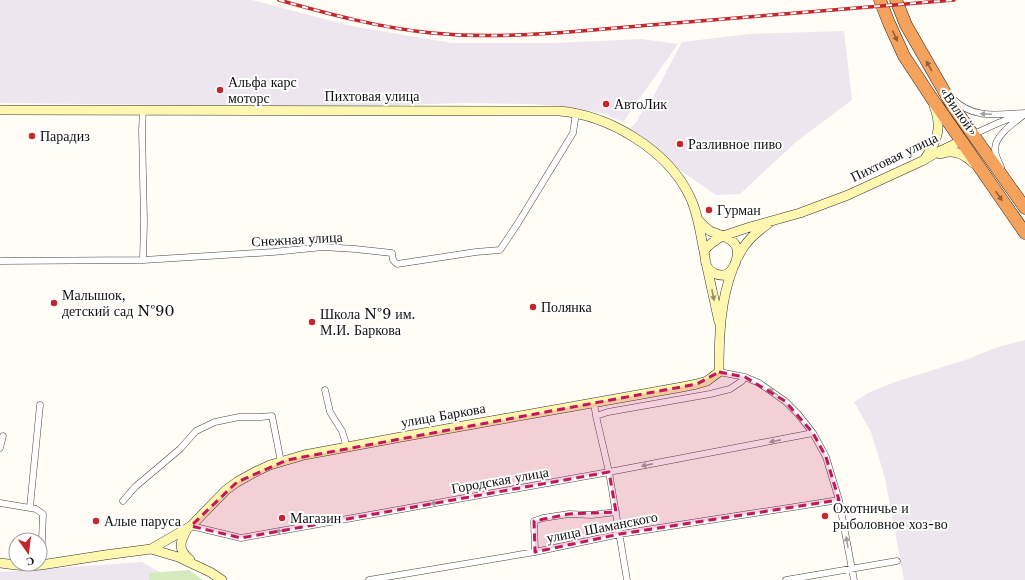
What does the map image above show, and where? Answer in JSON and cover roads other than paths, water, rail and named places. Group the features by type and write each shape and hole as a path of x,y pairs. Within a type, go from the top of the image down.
{"highway":[{"name":"«Вилюй»","path":"880,0 904,56 930,97 1025,232"},
{"name":"«Вилюй»","path":"896,0 906,25 952,105 1025,208"},
{"name":"Пихтовая улица","path":"961,141 972,135"}],"main road":[{"path":"922,161 932,148 939,130 938,118 930,97"},
{"name":"Пихтовая улица","path":"0,110 559,111 576,113 619,129 638,140 664,161 680,179 689,194 697,218 704,251"},
{"name":"Пихтовая улица","path":"697,218 710,231 723,236 750,226 773,221 823,206 922,161 961,141"},
{"path":"922,161 943,153 949,152 960,154 969,159 984,174"},
{"name":"Пихтовая улица","path":"737,257 747,241 773,221"},
{"path":"719,372 720,326 727,284 737,257 738,249 731,240 723,236 713,242 704,251 720,326"},
{"path":"706,265 713,272 719,275 727,274 733,268"},
{"name":"улица Баркова","path":"151,549 189,527 226,490 248,476 270,465 304,455 346,447 697,384 707,381 719,372"},
{"path":"189,527 181,539 180,546 184,555 195,564"},
{"path":"48,564 151,549 195,564 222,580"}],"street":[{"path":"941,86 957,103 979,114 1025,113"},
{"path":"143,260 144,221 142,130 144,110"},
{"name":"Снежная улица","path":"0,261 143,260 341,247 392,253 393,260 397,264 476,252 500,250 573,133 576,113"},
{"path":"1009,185 995,148 1001,135 1025,113"},
{"name":"Пихтовая улица","path":"972,135 1025,113"},
{"path":"719,372 745,377 759,383 785,401 798,414 813,433 826,457 840,500 854,580"},
{"path":"596,416 608,412 710,394 730,389 742,381 745,377"},
{"path":"325,390 330,412 342,431 346,447"},
{"path":"594,402 609,472 627,580"},
{"path":"30,507 40,405"},
{"path":"123,501 135,487 180,449 196,431 215,422 239,416 272,416 281,462"},
{"name":"Городская улица","path":"189,527 241,538 609,472 813,433"},
{"path":"0,448 3,436"},
{"name":"улица Шаманского","path":"369,580 535,552 620,534 840,500"},
{"path":"0,503 36,508 43,514 43,532"},
{"path":"535,552 534,521 569,514 592,515 616,512"},
{"path":"786,580 897,561"}],"railway":[{"path":"279,0 393,28 432,33 487,36 569,32 954,0"}],"place":[{"name":"Альфа карс моторс","path":"220,90"},
{"name":"АвтоЛик","path":"606,104"},
{"name":"Парадиз","path":"32,136"},
{"name":"Разливное пиво","path":"680,144"},
{"name":"Гурман","path":"709,210"},
{"name":"Малышок, детский сад №90","path":"54,303"},
{"name":"Полянка","path":"533,307"},
{"name":"Школа №9 им. М.И. Баркова","path":"312,322"},
{"name":"Охотничье и рыболовное хоз-во","path":"825,516"},
{"name":"Магазин","path":"282,518"},
{"name":"Алые паруса","path":"96,521"}]}
